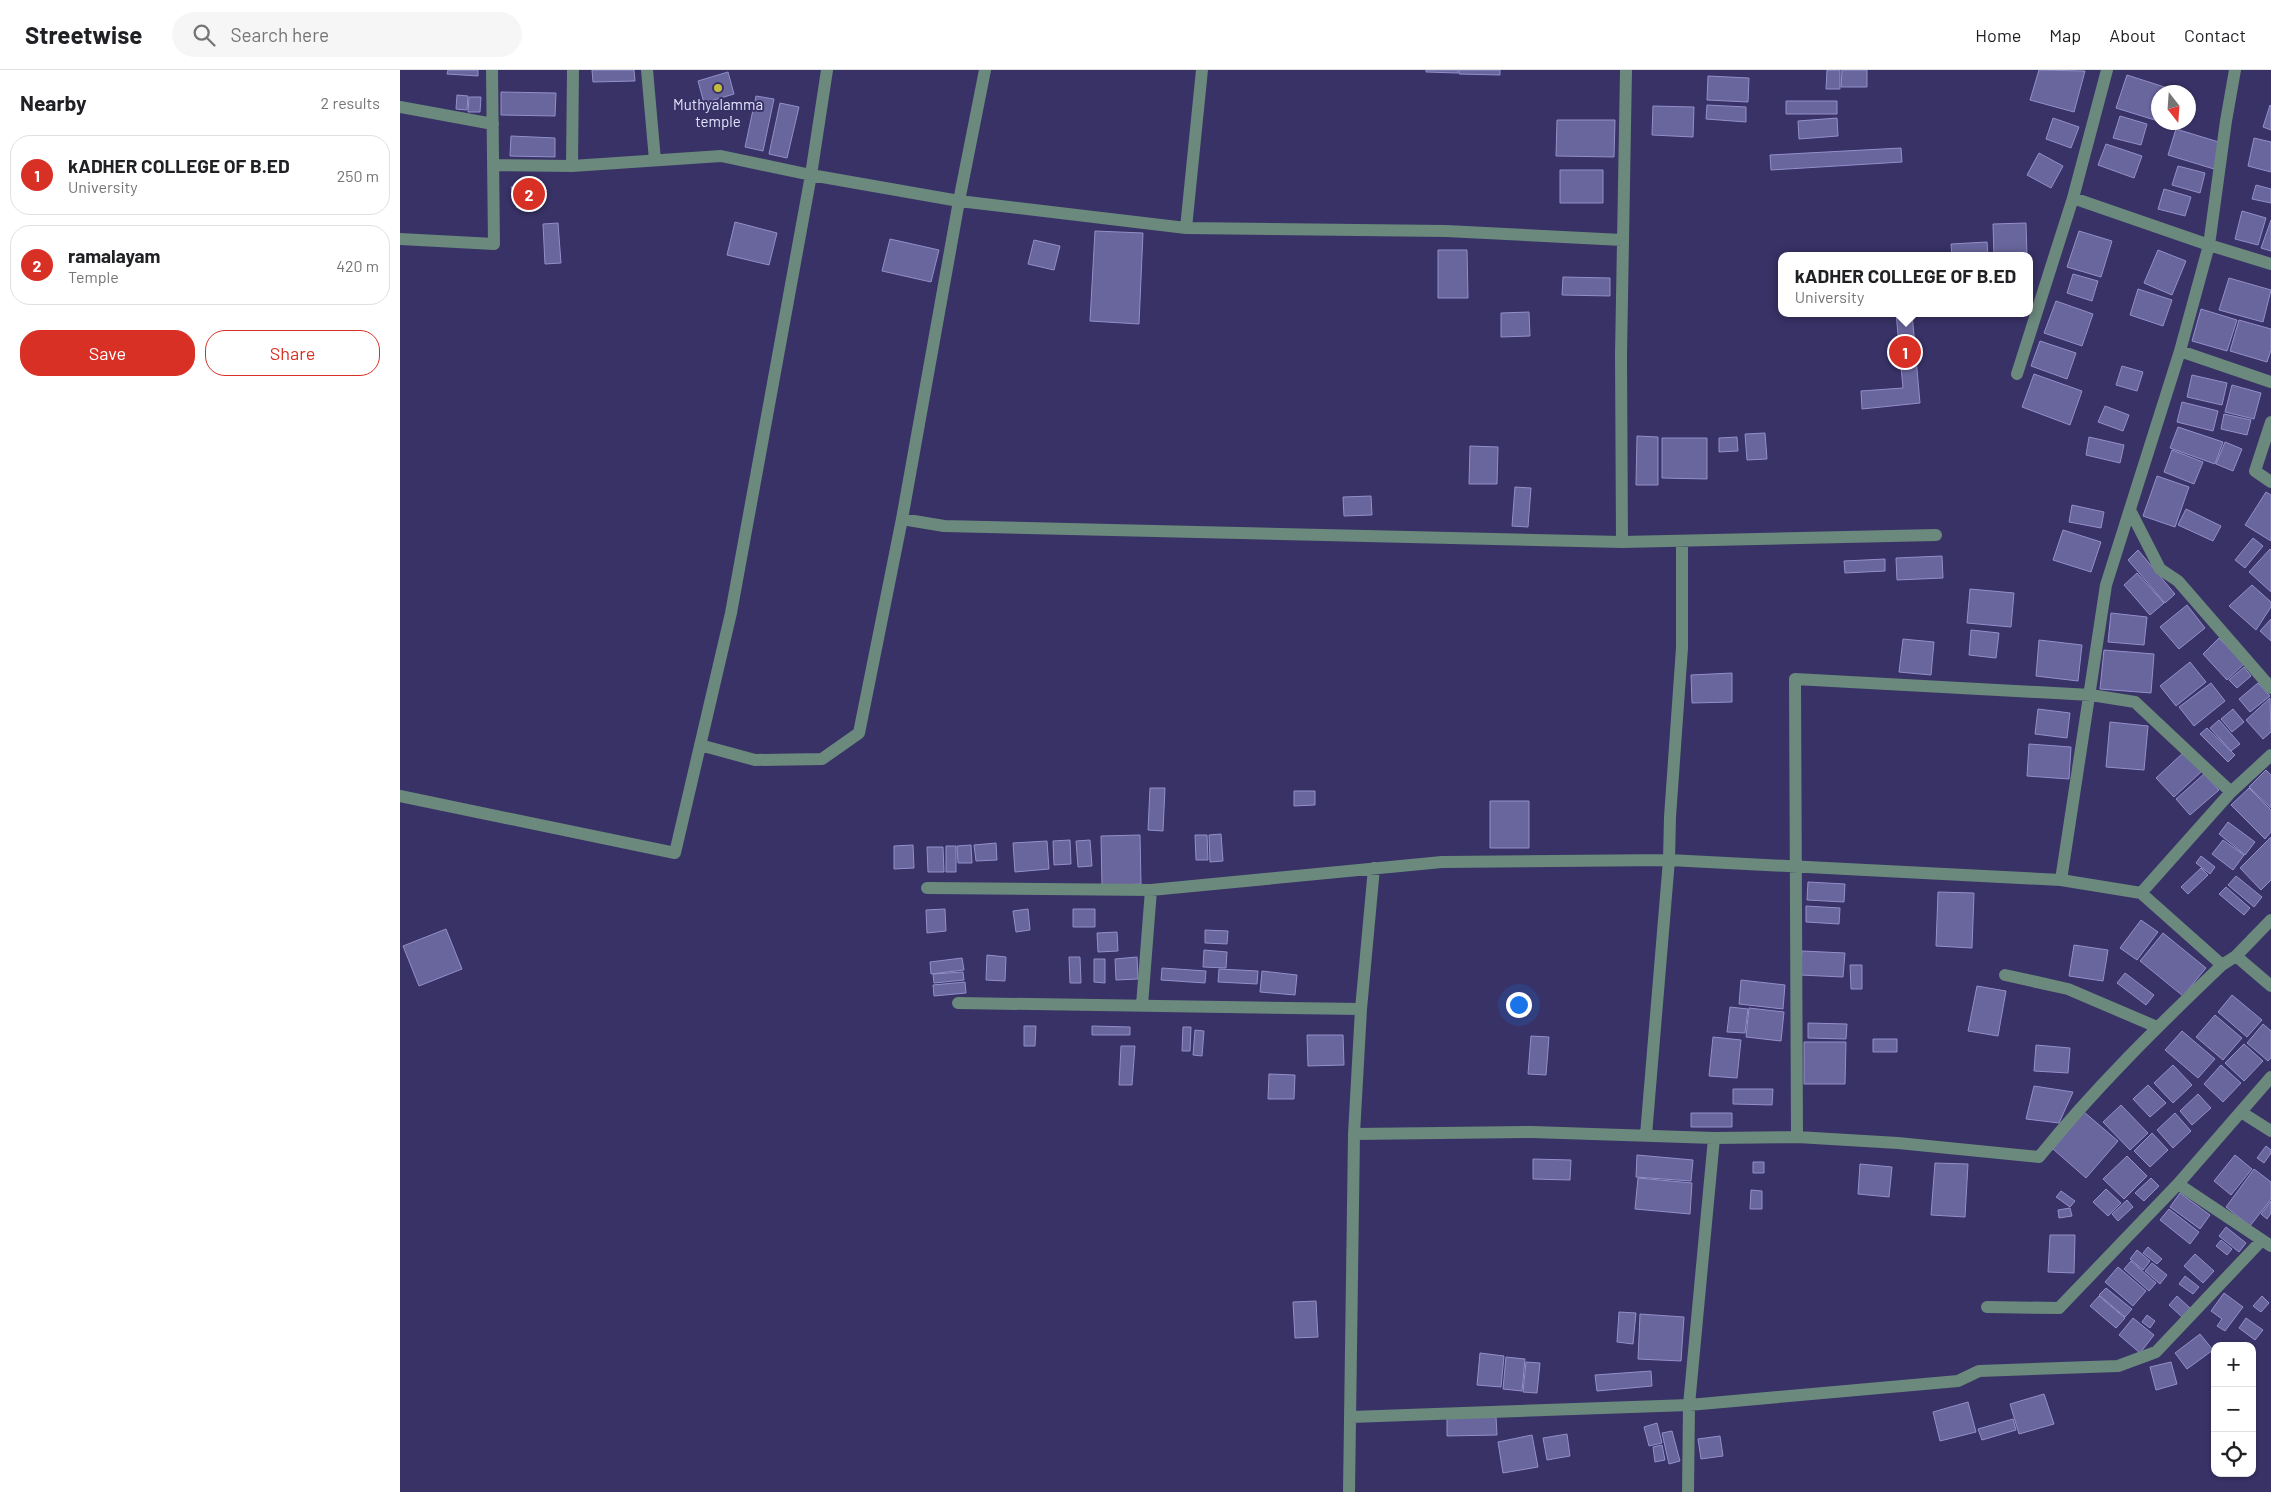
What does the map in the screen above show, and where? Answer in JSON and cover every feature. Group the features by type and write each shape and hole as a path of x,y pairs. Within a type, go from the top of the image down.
{"street":[{"path":"400,239 494,244 492,70"},
{"path":"572,166 573,70"},
{"path":"647,70 655,160"},
{"path":"400,796 675,852 731,613 811,175 827,70"},
{"path":"700,745 755,760 822,759 859,733 902,520 959,202 985,70"},
{"path":"1186,228 1202,70"},
{"path":"1622,542 1622,240 1626,70"},
{"path":"2017,374 2073,198 2107,70"},
{"path":"2061,880 2091,695 2106,586 2180,351 2209,245 2235,70"},
{"path":"400,107 493,124"},
{"path":"493,165 572,166 721,156 811,175 959,202 1186,228 1446,231 1622,240"},
{"path":"2073,198 2209,245 2271,264"},
{"path":"2180,351 2271,382"},
{"path":"2271,422 2255,471 2271,482"},
{"path":"2130,510 2160,569 2178,581 2271,688"},
{"path":"902,520 944,526 1622,542 1936,535"},
{"path":"1646,1136 1669,860 1670,817 1682,648 1682,541"},
{"path":"1797,1137 1795,679 2091,695 2135,702 2231,792"},
{"path":"2142,893 2231,792 2271,755"},
{"path":"927,888 1152,890 1442,862 1669,860 2061,880 2142,893 2222,965"},
{"path":"1349,1492 1354,1134 1361,1009 1374,868"},
{"path":"1142,1005 1152,890"},
{"path":"1354,1134 1532,1132 1714,1138 1797,1137 2039,1157 2076,1112 2157,1027 2222,965 2236,956 2271,920"},
{"path":"2236,956 2271,986"},
{"path":"2006,975 2068,989 2157,1027"},
{"path":"958,1003 1361,1009"},
{"path":"1987,1307 2059,1308 2178,1184 2271,1077"},
{"path":"2241,1112 2271,1131"},
{"path":"1688,1492 1689,1405 1714,1138"},
{"path":"1351,1417 1689,1405 1958,1381 1979,1371 2118,1366 2156,1352 2266,1243 2178,1184"}],"building":[{"path":"448,70 478,70 478,76 447,74"},
{"path":"592,70 634,70 635,81 593,82"},
{"path":"1426,70 1458,70 1458,73 1426,72"},
{"path":"1459,70 1500,70 1500,75 1459,74"},
{"path":"1827,70 1840,70 1840,89 1826,89"},
{"path":"1842,70 1867,70 1867,87 1841,87"},
{"path":"2039,70 2085,71 2074,112 2030,100"},
{"path":"728,72 734,94 704,103 698,81"},
{"path":"2127,75 2158,85 2151,85 2151,119 2116,108"},
{"path":"1708,76 1749,78 1748,102 1707,100"},
{"path":"501,92 556,93 555,116 501,115"},
{"path":"457,95 468,96 467,110 456,109"},
{"path":"756,96 774,99 763,151 745,147"},
{"path":"469,97 481,97 480,112 468,112"},
{"path":"1786,101 1837,101 1837,114 1786,114"},
{"path":"780,103 799,107 787,158 769,154"},
{"path":"1707,105 1746,107 1746,122 1706,119"},
{"path":"1653,106 1694,107 1693,137 1652,135"},
{"path":"2271,106 2271,130 2263,127"},
{"path":"2120,116 2147,124 2141,145 2113,138"},
{"path":"1837,118 1838,136 1799,139 1798,121"},
{"path":"2053,118 2079,127 2071,148 2046,139"},
{"path":"1557,120 1615,120 1614,157 1556,156"},
{"path":"2176,130 2222,143 2214,169 2168,155"},
{"path":"511,136 555,138 555,157 510,156"},
{"path":"2254,138 2271,142 2271,172 2248,166"},
{"path":"2106,144 2142,156 2134,178 2098,165"},
{"path":"1901,148 1902,162 1771,170 1770,155"},
{"path":"2039,153 2063,166 2051,188 2027,175"},
{"path":"2178,166 2205,173 2200,193 2172,185"},
{"path":"1560,170 1603,170 1603,203 1560,203"},
{"path":"535,180 541,202 517,208 511,187"},
{"path":"2256,185 2271,189 2271,203 2252,199"},
{"path":"2164,189 2191,197 2185,216 2158,209"},
{"path":"2242,211 2266,218 2258,245 2235,239"},
{"path":"2271,220 2271,251 2261,248"},
{"path":"735,222 777,233 769,265 727,255"},
{"path":"558,223 561,263 545,264 543,224"},
{"path":"2026,223 2027,252 1994,252 1993,224"},
{"path":"1095,231 1143,233 1139,324 1090,321"},
{"path":"2079,231 2112,241 2101,277 2067,267"},
{"path":"890,239 939,250 931,282 882,271"},
{"path":"1034,240 1060,246 1054,270 1028,264"},
{"path":"1987,242 1988,252 1952,252 1951,244"},
{"path":"1438,250 1467,250 1468,298 1438,298"},
{"path":"2158,250 2186,261 2172,295 2144,283"},
{"path":"2073,274 2098,281 2092,301 2067,293"},
{"path":"1563,277 1610,278 1610,296 1562,295"},
{"path":"2229,278 2271,290 2263,322 2219,310"},
{"path":"2138,289 2172,300 2163,326 2130,315"},
{"path":"2056,301 2093,314 2082,346 2044,333"},
{"path":"2201,309 2237,320 2227,351 2192,341"},
{"path":"1529,312 1530,336 1501,337 1501,313"},
{"path":"1896,317 1912,317 1920,403 1862,409 1861,391 1903,388"},
{"path":"2239,320 2271,329 2271,350 2267,362 2230,351"},
{"path":"2040,341 2076,353 2067,379 2031,366"},
{"path":"2122,366 2143,372 2137,391 2116,385"},
{"path":"2034,374 2082,391 2070,425 2022,407"},
{"path":"2192,375 2227,383 2222,405 2187,397"},
{"path":"2232,385 2261,393 2254,419 2225,412"},
{"path":"2182,402 2218,411 2213,431 2177,422"},
{"path":"2105,406 2129,415 2123,431 2098,422"},
{"path":"2224,414 2251,420 2247,435 2221,429"},
{"path":"2178,427 2223,442 2215,464 2170,448"},
{"path":"1765,433 1767,459 1747,460 1745,434"},
{"path":"1637,436 1658,437 1658,485 1636,485"},
{"path":"1737,437 1738,451 1719,452 1719,438"},
{"path":"2089,437 2124,445 2120,463 2086,455"},
{"path":"1662,438 1707,438 1707,479 1662,478"},
{"path":"2225,442 2242,449 2233,471 2216,464"},
{"path":"1470,446 1498,447 1497,484 1469,484"},
{"path":"2172,450 2203,462 2194,484 2164,472"},
{"path":"2157,476 2189,487 2175,527 2143,516"},
{"path":"1515,487 1531,488 1528,527 1512,526"},
{"path":"2266,492 2271,495 2271,541 2245,525"},
{"path":"1371,496 1372,515 1344,516 1343,497"},
{"path":"2072,505 2104,512 2101,528 2069,522"},
{"path":"2186,509 2221,526 2213,541 2178,525"},
{"path":"2063,530 2101,542 2091,572 2053,560"},
{"path":"2253,538 2263,546 2245,568 2235,560"},
{"path":"2138,550 2175,594 2165,603 2128,560"},
{"path":"2271,550 2271,592 2249,572"},
{"path":"1942,556 1943,578 1897,580 1896,558"},
{"path":"1885,559 1885,571 1845,573 1844,561"},
{"path":"2137,573 2164,603 2150,615 2124,585"},
{"path":"2252,585 2271,602 2271,607 2256,630 2229,606"},
{"path":"1970,589 2014,593 2011,627 1967,623"},
{"path":"2187,605 2205,628 2179,649 2160,627"},
{"path":"2111,613 2147,617 2144,645 2108,642"},
{"path":"2271,619 2271,641 2260,631"},
{"path":"1971,630 1999,633 1996,658 1969,655"},
{"path":"2219,638 2244,664 2227,680 2203,654"},
{"path":"1903,639 1934,642 1931,675 1899,672"},
{"path":"2039,640 2082,645 2078,681 2036,676"},
{"path":"2104,650 2154,654 2151,693 2100,689"},
{"path":"2190,662 2206,682 2176,706 2160,686"},
{"path":"2244,667 2251,676 2237,688 2229,680"},
{"path":"1732,673 1732,702 1692,703 1691,675"},
{"path":"2211,683 2225,701 2194,726 2179,707"},
{"path":"2258,683 2270,696 2250,712 2239,699"},
{"path":"2270,698 2271,732 2263,739 2246,720"},
{"path":"2038,709 2070,713 2067,738 2035,734"},
{"path":"2233,709 2244,722 2232,732 2221,719"},
{"path":"2219,720 2240,744 2231,751 2210,728"},
{"path":"2110,722 2148,726 2144,770 2106,767"},
{"path":"2207,728 2235,755 2228,762 2200,734"},
{"path":"2029,744 2071,747 2069,779 2027,776"},
{"path":"2184,752 2202,771 2174,797 2156,778"},
{"path":"2266,770 2271,775 2271,808 2249,787"},
{"path":"2204,774 2219,790 2190,815 2176,799"},
{"path":"1150,788 1165,788 1163,831 1148,830"},
{"path":"2249,788 2271,810 2271,832 2265,839 2231,805"},
{"path":"1294,791 1315,791 1315,805 1294,806"},
{"path":"1490,801 1529,801 1529,848 1490,848"},
{"path":"2228,822 2255,842 2245,855 2219,834"},
{"path":"1221,834 1223,861 1210,862 1209,835"},
{"path":"1140,835 1141,884 1102,886 1101,836"},
{"path":"1195,835 1207,835 1208,860 1196,860"},
{"path":"2271,837 2271,880 2261,890 2240,868"},
{"path":"1070,840 1071,864 1054,865 1053,841"},
{"path":"1090,840 1092,866 1078,867 1076,841"},
{"path":"2223,840 2244,855 2233,870 2212,854"},
{"path":"1047,841 1049,869 1015,872 1013,843"},
{"path":"996,843 997,860 976,861 974,845"},
{"path":"913,845 914,868 894,869 894,846"},
{"path":"971,845 972,863 958,863 957,846"},
{"path":"946,846 956,846 956,872 946,872"},
{"path":"927,847 943,847 944,872 928,872"},
{"path":"2201,856 2215,867 2210,874 2196,863"},
{"path":"2201,868 2208,875 2188,894 2181,887"},
{"path":"2236,876 2262,897 2254,907 2228,885"},
{"path":"1808,882 1845,884 1844,902 1807,900"},
{"path":"2226,887 2250,908 2244,915 2219,894"},
{"path":"1938,892 1974,893 1972,948 1936,946"},
{"path":"1806,906 1840,908 1839,924 1806,922"},
{"path":"945,909 946,931 927,933 926,910"},
{"path":"1028,909 1030,930 1016,932 1013,911"},
{"path":"1073,909 1095,909 1095,927 1073,927"},
{"path":"2141,920 2158,932 2137,960 2120,948"},
{"path":"446,929 462,969 419,986 403,946"},
{"path":"1205,930 1228,931 1227,944 1205,943"},
{"path":"1117,932 1118,951 1098,952 1097,933"},
{"path":"2163,933 2206,968 2183,996 2140,961"},
{"path":"2074,945 2108,950 2103,981 2069,976"},
{"path":"1204,950 1227,952 1226,968 1203,967"},
{"path":"1802,951 1845,953 1843,977 1800,975"},
{"path":"987,955 1006,957 1005,981 986,980"},
{"path":"1069,957 1080,957 1081,983 1070,983"},
{"path":"1137,957 1138,979 1116,980 1115,959"},
{"path":"962,958 964,970 931,974 930,962"},
{"path":"1094,959 1105,959 1105,983 1094,982"},
{"path":"1850,965 1862,965 1862,989 1851,989"},
{"path":"1162,968 1206,971 1205,983 1161,980"},
{"path":"1219,969 1258,971 1257,984 1218,982"},
{"path":"1262,971 1297,975 1295,995 1260,992"},
{"path":"963,972 964,980 934,983 933,974"},
{"path":"2125,973 2154,995 2146,1005 2117,983"},
{"path":"1741,980 1785,985 1783,1009 1739,1004"},
{"path":"965,982 966,993 934,996 933,985"},
{"path":"1977,986 2006,991 1998,1036 1968,1031"},
{"path":"2232,995 2262,1020 2247,1037 2218,1012"},
{"path":"1730,1007 1748,1009 1745,1033 1727,1032"},
{"path":"1749,1008 1784,1012 1781,1041 1746,1037"},
{"path":"2215,1015 2242,1038 2223,1060 2196,1037"},
{"path":"1808,1023 1847,1024 1846,1039 1808,1038"},
{"path":"2263,1024 2271,1031 2271,1058 2268,1061 2247,1043"},
{"path":"1024,1026 1036,1026 1035,1046 1024,1046"},
{"path":"1092,1026 1130,1027 1130,1035 1092,1035"},
{"path":"1183,1027 1191,1027 1190,1051 1182,1051"},
{"path":"1195,1030 1204,1031 1202,1056 1193,1055"},
{"path":"2182,1031 2215,1059 2198,1078 2165,1050"},
{"path":"1307,1035 1343,1035 1344,1065 1308,1066"},
{"path":"1531,1036 1549,1037 1546,1075 1528,1074"},
{"path":"1713,1037 1741,1040 1737,1078 1709,1076"},
{"path":"1873,1039 1897,1039 1897,1052 1873,1052"},
{"path":"1804,1042 1846,1042 1845,1084 1804,1084"},
{"path":"2244,1044 2263,1061 2244,1081 2225,1063"},
{"path":"2036,1045 2070,1048 2068,1073 2034,1071"},
{"path":"1121,1046 1135,1046 1132,1085 1119,1085"},
{"path":"2173,1065 2192,1085 2173,1103 2154,1083"},
{"path":"2221,1065 2241,1083 2223,1102 2204,1084"},
{"path":"1269,1074 1295,1075 1294,1099 1268,1099"},
{"path":"2148,1085 2166,1103 2150,1117 2133,1099"},
{"path":"2034,1086 2073,1092 2059,1123 2026,1119"},
{"path":"1733,1089 1773,1089 1772,1105 1733,1104"},
{"path":"2198,1094 2211,1108 2192,1125 2180,1111"},
{"path":"2121,1105 2148,1133 2130,1150 2103,1122"},
{"path":"2084,1112 2118,1141 2086,1178 2053,1149"},
{"path":"1691,1113 1732,1113 1732,1127 1691,1127"},
{"path":"2175,1113 2191,1131 2173,1148 2157,1130"},
{"path":"2152,1133 2168,1150 2150,1167 2134,1151"},
{"path":"2266,1146 2271,1150 2271,1153 2264,1163 2257,1158"},
{"path":"1637,1155 1693,1160 1691,1181 1636,1177"},
{"path":"2235,1155 2252,1169 2231,1195 2214,1181"},
{"path":"2127,1156 2147,1176 2124,1199 2103,1179"},
{"path":"1533,1159 1571,1160 1570,1180 1533,1179"},
{"path":"1753,1162 1764,1162 1764,1173 1753,1173"},
{"path":"1935,1163 1968,1164 1965,1217 1931,1215"},
{"path":"1860,1164 1892,1167 1889,1197 1858,1194"},
{"path":"2254,1169 2271,1182 2271,1199 2250,1226 2226,1207"},
{"path":"1638,1178 1692,1183 1690,1214 1635,1209"},
{"path":"2151,1178 2159,1186 2144,1201 2135,1193"},
{"path":"2106,1189 2121,1203 2108,1216 2093,1202"},
{"path":"1751,1190 1762,1191 1762,1209 1750,1209"},
{"path":"2061,1191 2075,1201 2070,1207 2056,1197"},
{"path":"2180,1193 2210,1215 2200,1229 2170,1207"},
{"path":"2127,1200 2133,1207 2118,1221 2112,1214"},
{"path":"2271,1201 2271,1213 2267,1219 2261,1214"},
{"path":"2070,1208 2072,1216 2059,1218 2058,1210"},
{"path":"2169,1209 2199,1232 2190,1244 2160,1220"},
{"path":"2226,1227 2246,1243 2239,1252 2219,1236"},
{"path":"2050,1235 2075,1235 2074,1273 2048,1272"},
{"path":"2221,1240 2232,1249 2227,1255 2216,1246"},
{"path":"2148,1247 2162,1259 2157,1264 2143,1253"},
{"path":"2137,1250 2150,1261 2143,1270 2130,1259"},
{"path":"2195,1254 2214,1271 2203,1283 2184,1266"},
{"path":"2131,1261 2156,1283 2149,1291 2124,1269"},
{"path":"2152,1263 2167,1275 2160,1284 2145,1271"},
{"path":"2118,1267 2146,1291 2133,1306 2105,1282"},
{"path":"2185,1276 2199,1287 2193,1294 2179,1284"},
{"path":"2106,1288 2132,1309 2125,1317 2099,1295"},
{"path":"2224,1293 2243,1307 2225,1331 2217,1326 2222,1319 2211,1311"},
{"path":"2099,1296 2125,1318 2116,1328 2090,1306"},
{"path":"2177,1296 2190,1308 2182,1317 2169,1305"},
{"path":"2262,1296 2269,1303 2261,1312 2253,1306"},
{"path":"1316,1301 1318,1337 1295,1338 1293,1302"},
{"path":"1619,1312 1636,1313 1633,1344 1617,1342"},
{"path":"1640,1314 1684,1317 1681,1361 1638,1359"},
{"path":"2147,1315 2155,1321 2150,1328 2142,1322"},
{"path":"2133,1318 2154,1335 2140,1353 2119,1335"},
{"path":"2246,1318 2263,1330 2255,1340 2239,1328"},
{"path":"2200,1334 2211,1348 2211,1351 2187,1369 2175,1353"},
{"path":"1480,1353 1504,1356 1501,1387 1477,1385"},
{"path":"1506,1357 1525,1359 1522,1391 1503,1389"},
{"path":"1526,1362 1540,1363 1537,1393 1523,1392"},
{"path":"2171,1362 2177,1384 2156,1390 2150,1367"},
{"path":"1651,1371 1652,1386 1597,1391 1595,1375"},
{"path":"2044,1394 2054,1424 2019,1434 2010,1404"},
{"path":"1968,1402 1976,1432 1940,1441 1933,1412"},
{"path":"1496,1417 1497,1435 1447,1436 1447,1418"},
{"path":"2013,1419 2016,1430 1982,1440 1978,1429"},
{"path":"1657,1423 1662,1443 1649,1446 1644,1427"},
{"path":"1672,1431 1680,1461 1669,1464 1662,1433"},
{"path":"1567,1434 1570,1456 1547,1460 1543,1438"},
{"path":"1532,1435 1538,1467 1503,1473 1498,1442"},
{"path":"1720,1436 1723,1456 1701,1459 1698,1439"},
{"path":"1662,1445 1665,1460 1655,1462 1653,1447"}],"place":[{"name":"Muthyalamma temple","path":"718,88"},
{"name":"ramalayam","path":"529,194"},
{"name":"kADHER COLLEGE OF B.ED","path":"1905,352"}]}
